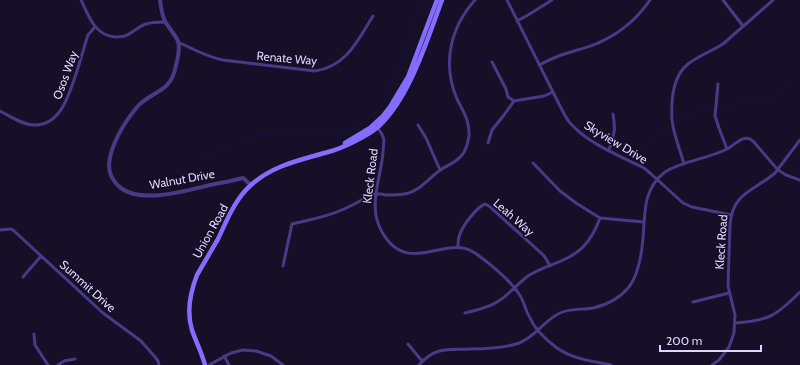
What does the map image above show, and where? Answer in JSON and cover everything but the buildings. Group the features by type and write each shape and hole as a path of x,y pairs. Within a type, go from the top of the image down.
{"main road":[{"name":"Union Road","path":"376,126 390,107 408,77 437,0"},
{"name":"Union Road","path":"205,365 192,329 189,300 197,276 230,214 251,185 270,172 279,167 344,146 386,120 408,85 417,66 442,0"}],"street":[{"path":"81,0 95,27 100,32 108,36 127,36 146,24 165,22"},
{"path":"160,0 165,22 175,35 178,42"},
{"path":"284,266 292,224 328,215 375,194 394,195 412,192 462,155 468,140 469,129 468,122 454,90 449,57 456,27 475,0"},
{"name":"Skyview Drive","path":"507,0 570,123 589,139 644,168 683,203 692,207 731,215"},
{"path":"517,21 552,0"},
{"path":"539,64 557,56 580,50 605,40 628,25 650,0"},
{"path":"723,0 743,26"},
{"path":"684,164 672,120 673,95 678,77 687,65 723,44 773,0"},
{"name":"Renate Way","path":"178,42 200,53 223,60 315,71 329,67 351,51 373,16"},
{"name":"Osos Way","path":"0,111 26,124 44,124 53,119 62,109 68,98 88,35 95,27"},
{"name":"Walnut Drive","path":"178,42 179,50 176,66 168,85 147,98 139,105 123,126 109,158 109,168 112,178 124,190 132,194 149,196 163,195 243,178 251,185"},
{"path":"492,62 506,89 508,97 514,101 544,96 553,92"},
{"path":"718,84 715,116 727,149"},
{"path":"488,143 492,130 514,101"},
{"path":"609,150 615,133 613,114"},
{"path":"418,124 440,170"},
{"name":"Kleck Road","path":"376,126 383,137 384,142 381,169 375,194 375,216 382,233 388,241 405,252 420,254 458,247"},
{"path":"418,365 439,351 450,349 481,349 520,343 530,338 560,313 570,310 592,308 606,304 619,296 629,287 640,259 648,195 657,179 674,167 716,154 742,139 750,138 778,170 786,175 800,180"},
{"name":"Kleck Road","path":"712,365 719,360 729,347 734,333 735,315 729,293 728,280 731,215 734,205 750,190 775,174 800,140"},
{"path":"533,164 560,191 600,218 644,222"},
{"name":"Leah Way","path":"458,247 459,235 464,226 480,206 485,204 540,252 550,266"},
{"path":"465,314 499,301 529,276 576,253 594,233 600,218"},
{"name":"Summit Drive","path":"0,230 13,230 103,313 141,341 155,356 158,361 158,365"},
{"path":"458,247 473,251 514,288 520,296 529,317 539,331 557,348 571,356 611,365"},
{"path":"23,277 41,256"},
{"path":"735,323 756,321 767,318 777,313 800,292"},
{"path":"693,302 729,293"},
{"path":"34,334 34,345 48,365"},
{"path":"408,344 422,361"},
{"path":"209,365 224,356 243,350 256,351 271,356 283,365"},
{"path":"224,356 229,365"},
{"path":"58,365 64,361 75,359"}],"waterway":[{"path":"199,161 225,148 260,135 292,131 327,133 355,128 365,123 378,110 385,100 407,47 423,0"},
{"path":"718,107 770,99 800,77"},
{"path":"675,125 680,120 697,110 714,108"},
{"path":"640,149 664,131 672,127"}]}
